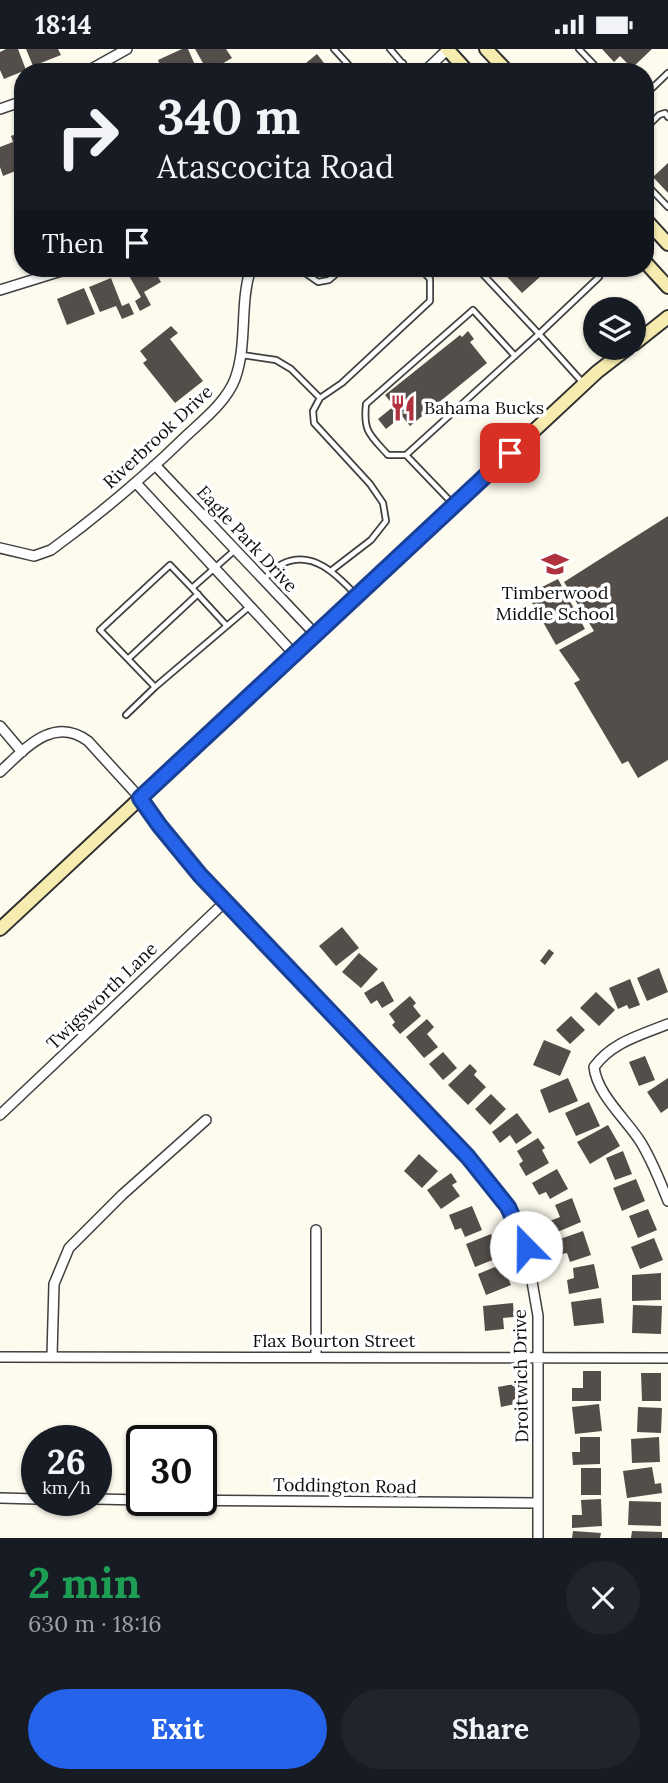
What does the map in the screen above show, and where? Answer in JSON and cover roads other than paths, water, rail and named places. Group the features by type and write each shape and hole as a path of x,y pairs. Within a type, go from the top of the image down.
{"main road":[{"path":"447,49 460,63"},
{"path":"486,49 499,63"},
{"path":"654,229 668,244"},
{"path":"654,272 668,287"},
{"path":"646,334 668,317"},
{"path":"0,929 584,384 613,360"}],"street":[{"path":"102,63 127,49"},
{"path":"433,63 447,49"},
{"path":"0,290 42,277"},
{"name":"Riverbrook Drive","path":"0,548 28,556 40,555 58,544 136,484 222,401 234,381 241,355 249,277"},
{"name":"Eagle Park Drive","path":"155,465 316,635"},
{"path":"136,484 295,655"},
{"path":"0,726 22,752 0,772"},
{"name":"Droitwich Drive","path":"22,752 45,735 57,731 78,733 88,741 140,798 192,866 443,1129 508,1207 521,1233 538,1316 538,1538"},
{"name":"Twigsworth Lane","path":"0,1115 226,901"},
{"path":"668,1024 606,1052 594,1067 596,1081 639,1140 668,1201"},
{"path":"52,1356 54,1284 69,1248 122,1195 206,1120"},
{"path":"657,1173 668,1168"},
{"path":"316,1230 316,1357"},
{"name":"Flax Bourton Street","path":"0,1357 668,1358"},
{"path":"0,1498 21,1499"},
{"name":"Toddington Road","path":"217,1501 537,1503"}],"lane":[{"path":"334,49 347,63"},
{"path":"390,49 402,63"},
{"path":"579,49 592,63"},
{"path":"654,86 668,73"},
{"path":"654,119 659,114 668,117"},
{"path":"654,192 668,207"},
{"path":"311,277 318,282 332,277"},
{"path":"332,571 371,540 386,521 383,503 370,484 314,423 313,411 320,398 342,383 430,301 429,277"},
{"path":"485,277 584,384"},
{"path":"515,356 473,310 366,404 364,421 369,434 388,455 407,455 515,356 598,277"},
{"path":"241,355 276,360 291,369 320,398"},
{"path":"407,455 455,505"},
{"path":"192,588 235,550"},
{"path":"263,579 282,564 304,560 320,564 332,571 357,596"},
{"path":"155,687 100,630 170,565 226,625"},
{"path":"128,659 198,594"},
{"path":"126,715 250,606"}],"place":[{"name":"Bahama Bucks","path":"403,408"},
{"name":"Timberwood Middle School","path":"555,564"}]}
